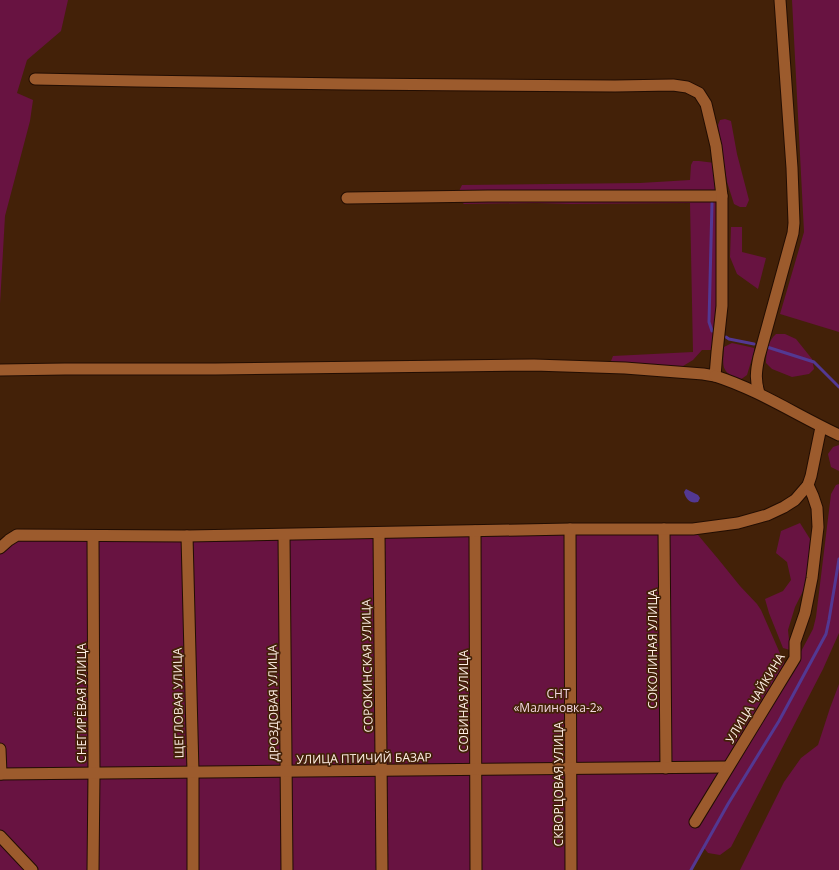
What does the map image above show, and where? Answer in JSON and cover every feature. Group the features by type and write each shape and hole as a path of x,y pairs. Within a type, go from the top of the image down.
{"street":[{"path":"759,393 756,383 759,357 793,234 794,223 792,168 780,0"},
{"path":"34,79 348,84 673,85 687,87 699,93 706,104 716,146 722,196 722,306 716,352 715,376"},
{"path":"347,198 488,196 722,196"},
{"path":"0,370 534,365 625,368 703,374 729,380 759,393 821,427 839,435"},
{"path":"0,548 17,535 284,535 570,529 692,529 708,527 767,515 795,500 808,485 814,464 821,427"},
{"name":"УЛИЦА ЧАЙКИНА","path":"695,822 795,658 795,642 805,613 812,578 818,527 817,508 808,485"},
{"name":"СКВОРЦОВАЯ УЛИЦА","path":"570,529 571,870"},
{"name":"СОКОЛИНАЯ УЛИЦА","path":"664,529 666,768"},
{"name":"СОВИНАЯ УЛИЦА","path":"475,531 476,870"},
{"name":"СОРОКИНСКАЯ УЛИЦА","path":"379,533 382,870"},
{"name":"ДРОЗДОВАЯ УЛИЦА","path":"284,535 287,870"},
{"name":"СНЕГИРЁВАЯ УЛИЦА","path":"93,536 93,870"},
{"name":"ЩЕГЛОВАЯ УЛИЦА","path":"187,536 193,772 193,870"},
{"path":"0,749 0,774"},
{"name":"УЛИЦА ПТИЧИЙ БАЗАР","path":"0,774 728,767"},
{"path":"0,836 32,870"}],"green space":[{"path":"0,0 68,0 61,31 27,60 17,93 33,100 30,121 5,216 0,304"},
{"path":"792,0 839,0 839,332 780,314 804,232"},
{"path":"725,119 731,121 737,154 749,200 746,207 740,207 734,204 727,182 718,125 720,120"},
{"path":"693,161 715,163 719,189 720,305 712,350 702,350 693,360 683,366 673,369 614,365 611,361 613,356 693,352 690,203 464,204 459,200 459,191 462,185 640,183 690,180 691,165"},
{"path":"731,227 742,227 742,252 766,258 758,289 737,274 730,257"},
{"path":"776,334 785,334 796,339 812,359 814,369 809,374 792,377 772,369 766,363 768,347"},
{"path":"732,343 754,348 747,375 740,380 729,374 724,368 723,364 724,347"},
{"path":"839,445 839,471 831,467 828,454 833,447"},
{"name":"СНТ «Малиновка-2»","path":"839,484 839,633 823,669 731,847 720,855 708,853 704,848 691,870 0,870 0,548 9,540 693,529 761,610 789,674 813,629 816,617 831,494 836,485"},
{"path":"800,523 810,539 809,568 806,585 795,607 788,630 790,650 783,648 765,599 783,591 791,580 787,562 776,553 781,531"},
{"path":"839,684 839,870 740,870 784,782 801,758 818,745"}],"shaded area":[{"path":"686,489 698,495 700,498 698,502 691,502 687,499 684,492"}],"waterway":[{"path":"712,203 709,322 712,331"},
{"path":"726,337 729,339 754,344"},
{"path":"767,347 814,362 839,387"},
{"path":"691,870 728,804 779,721 826,634 839,559"}]}
